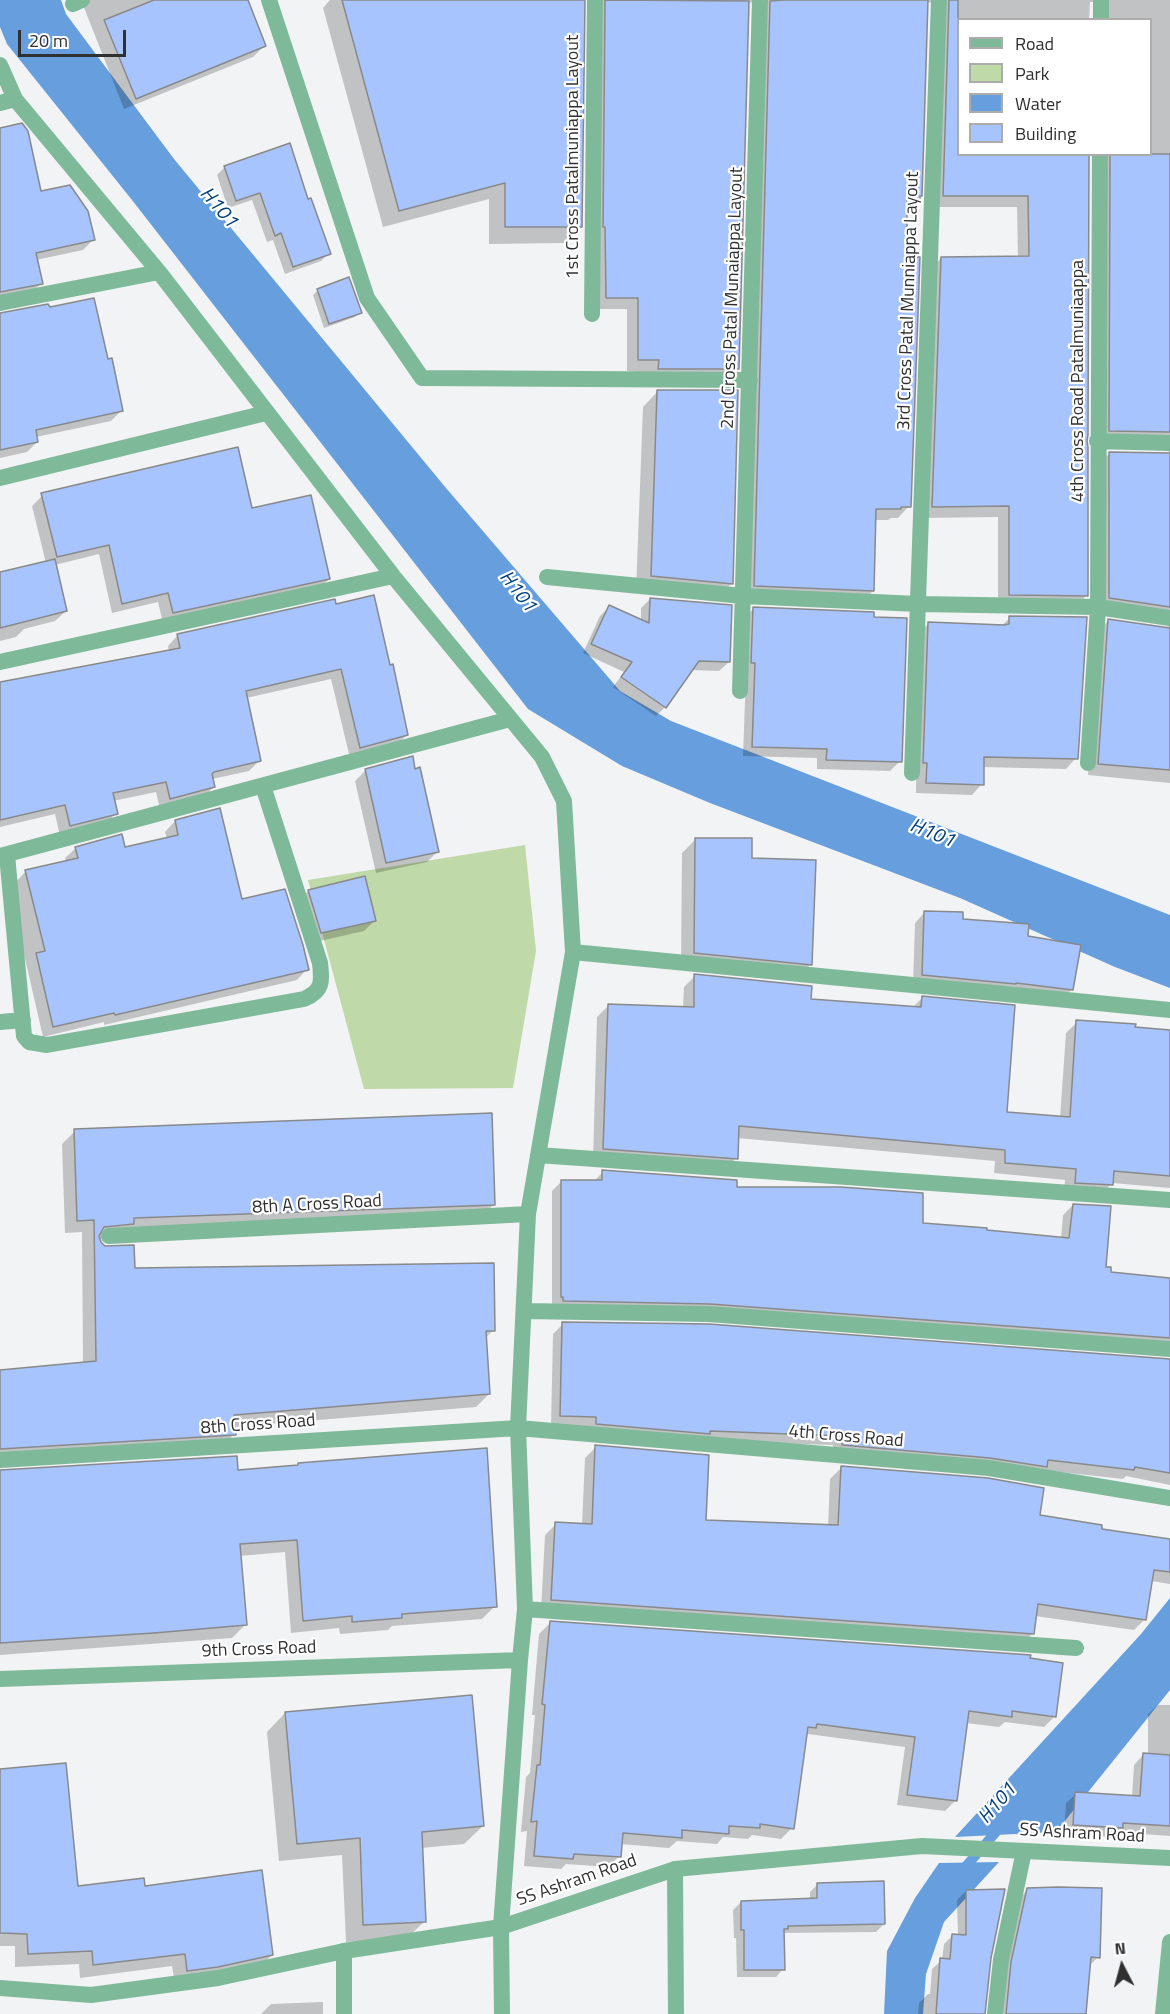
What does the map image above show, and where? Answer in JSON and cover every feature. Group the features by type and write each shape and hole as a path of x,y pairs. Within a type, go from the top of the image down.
{"street":[{"path":"269,0 367,298 422,378 750,380"},
{"name":"1st Cross Patalmuniappa Layout","path":"592,314 594,0"},
{"name":"2nd Cross Patal Munaiappa Layout","path":"740,691 760,0"},
{"name":"3rd Cross Patal Munniappa Layout","path":"912,773 939,0"},
{"path":"1101,0 1101,18"},
{"path":"0,65 7,101 159,272 393,576 542,757 564,801 573,952 528,1214 518,1428 525,1609 501,1927 502,2014"},
{"name":"4th Cross Road Patalmuniaappa","path":"1088,763 1098,607 1100,156"},
{"path":"0,303 159,272"},
{"path":"0,478 266,413"},
{"path":"1097,441 1170,443"},
{"path":"0,662 393,576"},
{"path":"547,577 743,596 918,604 1098,607 1170,618"},
{"path":"263,786 320,963 320,987 315,994 304,999 47,1045 29,1042 24,1036 3,855 510,719"},
{"path":"573,952 1170,1010"},
{"path":"0,1022 23,1020"},
{"path":"538,1155 1170,1200"},
{"name":"8th A Cross Road","path":"109,1236 528,1214"},
{"path":"525,1311 709,1314 1170,1349"},
{"name":"8th Cross Road","path":"0,1460 518,1428"},
{"name":"4th Cross Road","path":"518,1428 989,1468 1170,1498"},
{"path":"525,1609 1076,1648"},
{"name":"9th Cross Road","path":"0,1679 520,1660"},
{"name":"SS Ashram Road","path":"0,1988 91,1995 218,1978 344,1951 501,1927 675,1869 922,1846 1170,1858"},
{"path":"995,2014 1001,1960 1024,1851"},
{"path":"675,1869 676,2014"},
{"path":"1162,2014 1170,1942"},
{"path":"344,1951 344,2014"}],"green space":[{"path":"525,845 536,951 513,1088 364,1089 308,880"}],"water":[{"path":"0,0 61,0 66,14 174,159 446,488 620,691 671,721 1170,915 1170,988 1115,967 960,898 710,803 622,766 528,709 132,200 7,44 0,27"},
{"path":"1170,1598 1170,1690 1056,1832 955,1837 1141,1634"},
{"path":"999,1862 944,1922 926,1974 923,2014 884,2014 887,1951 915,1898 939,1863"}],"building":[{"path":"154,0 248,0 266,46 136,99 104,20"},
{"path":"342,0 585,0 582,227 505,227 505,183 399,211"},
{"path":"605,0 749,1 739,369 658,369 659,360 638,360 638,298 606,298 605,227 603,227"},
{"path":"928,0 922,196 920,196 920,201 907,201 907,257 920,257 911,507 876,509 874,591 754,586 770,1"},
{"path":"949,0 958,0 957,156 1089,156 1088,596 1009,595 1009,506 932,507 941,257 1029,256 1028,196 943,196"},
{"path":"22,123 28,131 41,191 70,185 88,211 95,240 36,253 43,284 0,292 0,128"},
{"path":"290,143 308,199 311,198 331,254 293,267 281,233 275,236 260,193 236,201 224,166"},
{"path":"1170,154 1170,432 1109,431 1110,156"},
{"path":"349,277 362,313 329,324 317,289"},
{"path":"94,298 108,359 112,358 123,411 36,430 38,442 0,450 0,313 48,304 50,307"},
{"path":"657,390 738,390 733,584 651,576"},
{"path":"238,447 252,508 311,495 330,579 173,613 168,593 122,604 109,545 57,557 41,493"},
{"path":"1109,452 1170,453 1170,607 1109,598"},
{"path":"55,559 67,611 0,628 0,572"},
{"path":"374,595 390,665 393,664 408,735 360,748 341,669 246,691 261,761 214,772 212,774 215,787 170,799 166,782 113,793 118,814 70,826 65,805 0,820 0,682 180,648 177,634 335,599 336,604"},
{"path":"650,598 732,605 730,662 699,661 666,708 621,677 632,662 591,644 609,605 649,623"},
{"path":"753,607 874,612 874,617 907,618 902,762 826,760 827,749 752,747 755,663 751,663"},
{"path":"1009,616 1087,617 1078,759 984,757 984,785 926,783 927,763 923,763 928,622 1004,625 1009,624"},
{"path":"1108,619 1170,628 1170,770 1098,764"},
{"path":"413,756 415,769 420,767 439,852 386,863 365,769"},
{"path":"220,808 242,899 285,889 309,970 53,1027 36,953 45,951 25,870 78,858 75,847 122,834 125,847 178,835 175,820"},
{"path":"695,838 752,838 752,858 816,860 812,965 694,953"},
{"path":"365,876 376,921 321,933 308,890"},
{"path":"924,911 963,912 963,919 1029,924 1028,936 1081,945 1073,990 922,975"},
{"path":"694,974 812,986 811,999 921,1007 922,996 1015,1005 1007,1112 1070,1117 1076,1020 1136,1024 1135,1027 1170,1030 1170,1176 1114,1171 1113,1185 1075,1183 1076,1169 1005,1163 1005,1150 739,1126 738,1159 603,1149 608,1004 694,1007"},
{"path":"492,1113 495,1205 134,1218 134,1224 104,1227 99,1236 105,1246 134,1245 135,1268 494,1263 495,1331 486,1331 490,1394 234,1415 236,1435 0,1449 0,1370 96,1361 94,1220 77,1221 74,1129"},
{"path":"602,1170 737,1180 737,1187 841,1187 923,1193 923,1223 1069,1238 1073,1204 1111,1206 1106,1267 1111,1267 1111,1272 1170,1278 1170,1338 710,1304 563,1301 561,1297 561,1180 602,1180"},
{"path":"562,1322 709,1324 1170,1359 1170,1473 1135,1467 1134,1470 1048,1460 1047,1467 990,1458 842,1445 842,1436 710,1431 710,1434 596,1424 596,1417 560,1416"},
{"path":"595,1445 709,1455 706,1520 838,1525 841,1466 988,1478 1044,1488 1040,1515 1102,1525 1102,1529 1170,1539 1170,1572 1154,1570 1146,1620 1038,1604 1034,1634 551,1600 555,1522 592,1524"},
{"path":"487,1448 497,1607 402,1614 402,1618 352,1622 352,1616 303,1621 297,1540 240,1544 247,1625 0,1643 0,1470 237,1456 238,1470"},
{"path":"550,1621 1031,1655 1030,1658 1063,1663 1056,1717 1012,1711 1012,1717 969,1711 957,1801 907,1795 915,1737 817,1724 816,1728 808,1727 794,1829 760,1824 760,1828 729,1826 729,1834 682,1830 682,1838 623,1833 621,1857 574,1854 573,1859 534,1856 537,1821 531,1822 537,1765 540,1765 545,1705 542,1704"},
{"path":"472,1695 484,1826 422,1832 426,1922 363,1925 360,1838 297,1844 285,1712"},
{"path":"1143,1753 1170,1755 1170,1826 1123,1823 1123,1828 1073,1825 1075,1792 1140,1796"},
{"path":"66,1763 78,1886 144,1878 145,1886 262,1870 273,1955 187,1971 185,1954 93,1965 92,1951 28,1954 27,1934 0,1933 0,1769"},
{"path":"884,1881 885,1924 788,1926 788,1929 784,1929 785,1970 744,1970 741,1901 817,1898 817,1883"},
{"path":"1027,1888 1102,1888 1100,1958 1091,1957 1086,2014 1006,2014 1011,1962"},
{"path":"1005,1889 991,1958 985,2014 936,2014 940,1958 950,1959 952,1934 966,1935 966,1890"}],"waterway":[{"name":"H101","path":"961,1872 1002,1825"}]}
